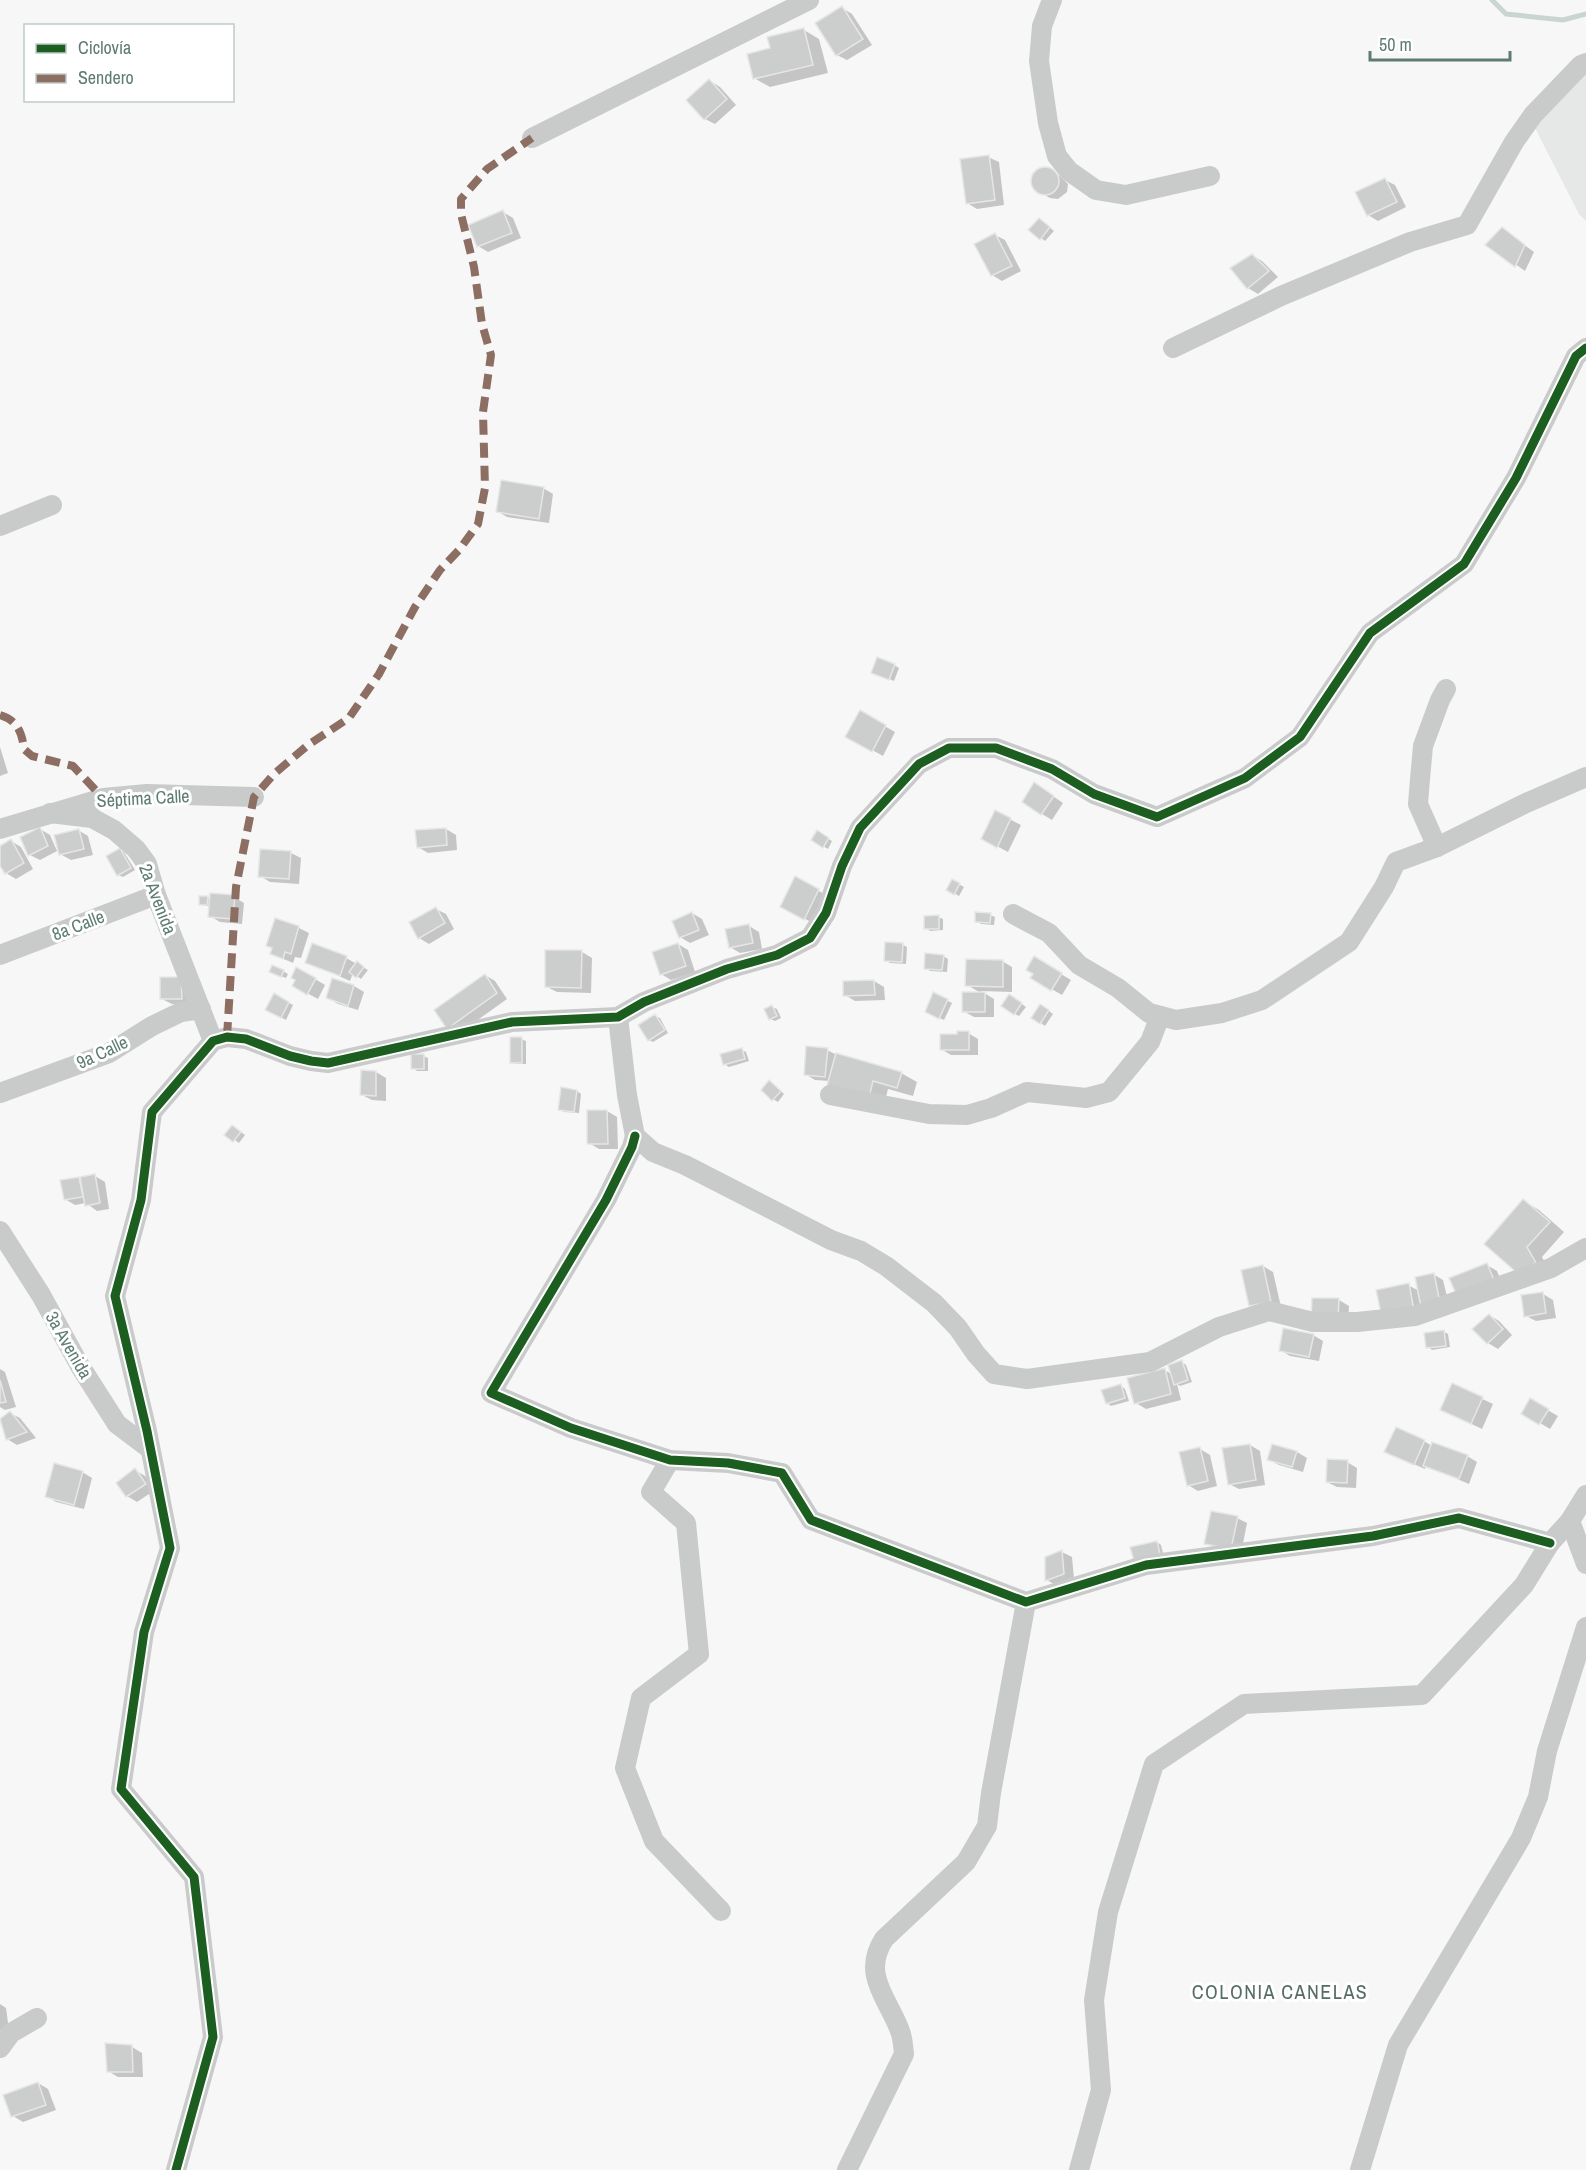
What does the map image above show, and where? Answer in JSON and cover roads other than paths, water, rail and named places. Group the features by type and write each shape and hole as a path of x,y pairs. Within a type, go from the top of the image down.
{"street":[{"path":"532,138 809,0"},
{"path":"1052,0 1042,27 1039,61 1048,123 1057,156 1069,171 1096,190 1126,195 1210,176"},
{"path":"1173,348 1281,296 1399,246 1467,225 1514,142 1533,115 1581,65 1586,63"},
{"path":"176,2170 213,2037 194,1877 122,1789 144,1632 170,1548 115,1296 141,1200 152,1112 213,1041 227,1037 246,1039 290,1056 328,1063 512,1022 618,1017 644,1002 727,969 777,955 810,938 825,913 842,866 860,828 919,764 949,748 996,748 1052,769 1094,794 1156,817 1245,778 1300,737 1371,633 1464,564 1516,478 1576,356 1586,348"},
{"path":"0,526 52,505"},
{"path":"1437,847 1418,804 1423,746 1446,689"},
{"path":"1013,914 1049,933 1079,965 1118,988 1149,1013 1176,1020 1222,1013 1262,1000 1349,942 1384,887 1396,862 1437,847 1526,803 1586,777"},
{"name":"Séptima Calle","path":"0,829 103,798 147,794 254,797"},
{"name":"2a Avenida","path":"50,813 92,818 114,830 136,849 147,864 156,895 213,1041"},
{"name":"8a Calle","path":"0,955 156,895"},
{"name":"9a Calle","path":"0,1093 109,1053 181,1012 201,1009"},
{"path":"830,1095 929,1114 967,1115 991,1108 1027,1092 1086,1098 1109,1092 1150,1042 1160,1016"},
{"path":"618,1017 627,1095 635,1136 632,1147 606,1200 491,1393 571,1428 670,1460 728,1463 782,1473 811,1520 1026,1602 1146,1565 1373,1536 1459,1518 1550,1543"},
{"path":"635,1136 653,1152 685,1165 831,1240 861,1251 886,1266 934,1303 958,1328 976,1354 994,1374 1027,1379 1150,1362 1220,1327 1269,1311 1313,1322 1386,1321 1416,1316 1551,1268 1586,1248"},
{"name":"3a Avenida","path":"0,1231 41,1295 80,1365 117,1424 150,1449"},
{"path":"670,1460 651,1492 686,1523 699,1653 641,1698 625,1768 654,1841 721,1911"},
{"path":"1079,2170 1101,2090 1094,2000 1108,1912 1154,1764 1244,1704 1422,1695 1524,1585 1550,1543 1570,1521 1586,1495"},
{"path":"1570,1521 1586,1564"},
{"path":"847,2170 904,2054 902,2034 892,2010 879,1991 876,1952 884,1939 966,1862 987,1826 1026,1602"},
{"path":"1360,2170 1398,2045 1521,1838 1538,1797 1547,1751 1586,1627"},
{"path":"0,2048 12,2033 36,2018"}],"waterway":[{"path":"1492,0 1506,14 1563,20 1586,14"}],"district":[{"name":"COLONIA CANELAS","path":"1280,1991"}]}
